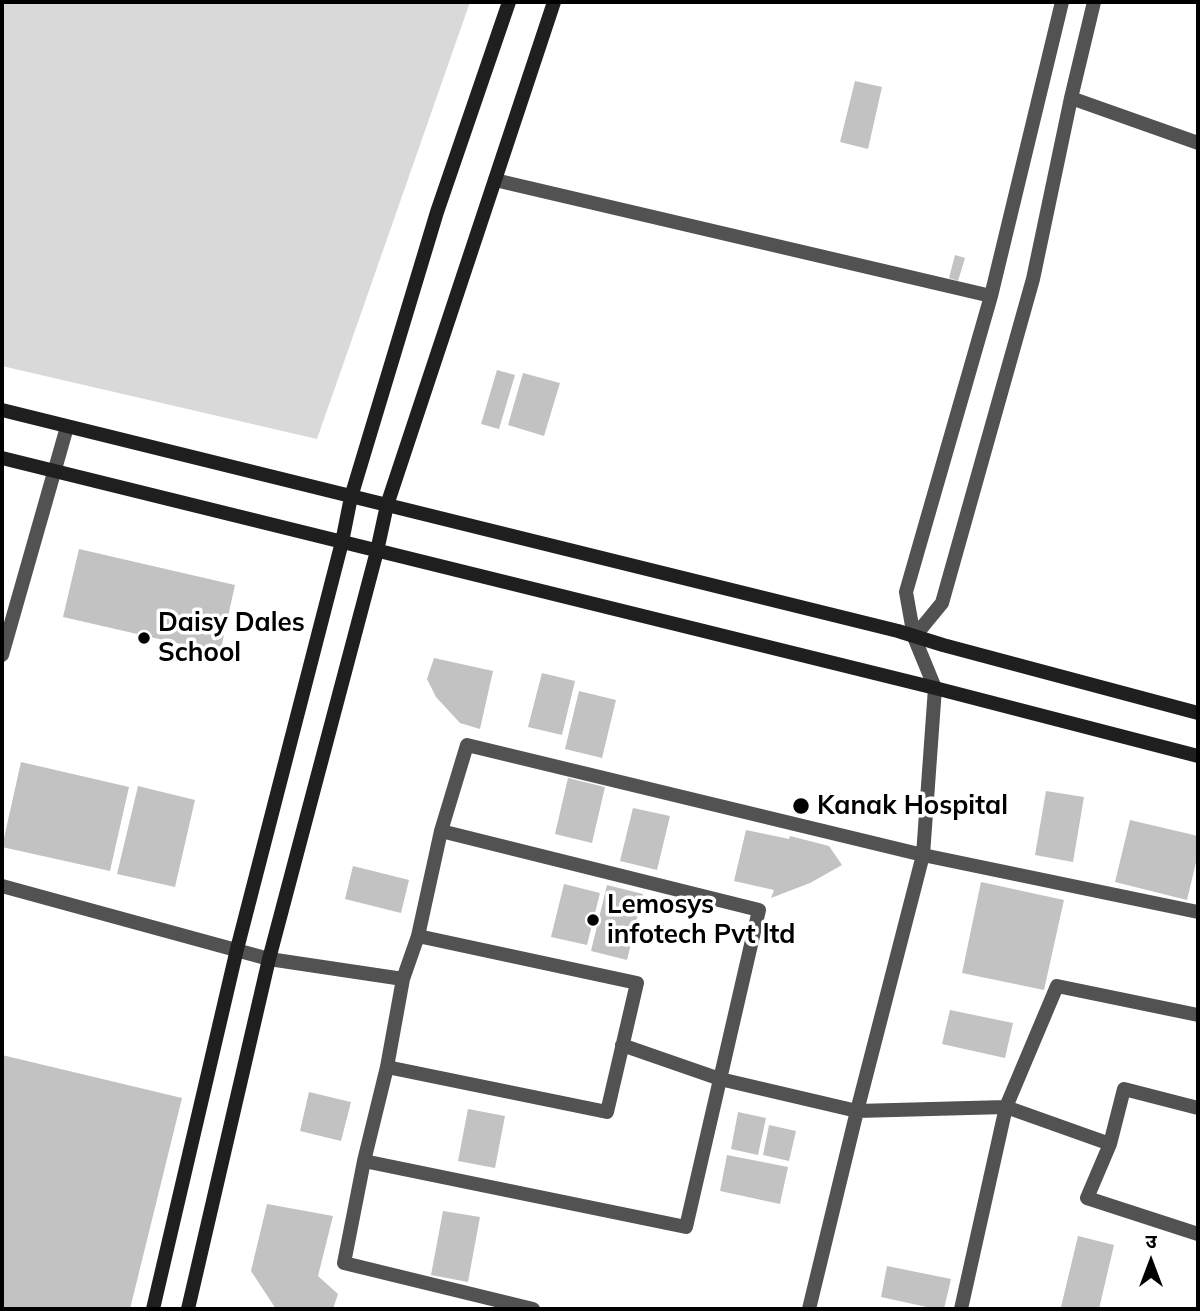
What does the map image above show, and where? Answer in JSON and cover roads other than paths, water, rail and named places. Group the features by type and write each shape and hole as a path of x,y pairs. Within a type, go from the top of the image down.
{"main road":[{"path":"153,1309 237,949 342,542 351,497 437,212 509,2"},
{"path":"188,1309 270,959 387,505 554,2"},
{"path":"2,410 898,631 1198,713"},
{"path":"2,458 934,688 1198,756"}],"street":[{"path":"809,1309 856,1111 923,855 934,688 914,637 906,592 991,296 1062,2"},
{"path":"914,637 942,603 1033,279 1094,2"},
{"path":"1071,98 1198,143"},
{"path":"495,180 991,296"},
{"path":"2,654 68,427"},
{"path":"533,1309 344,1263 364,1161 387,1067 403,979 418,936 441,831 467,745 923,855 1198,912"},
{"path":"364,1161 686,1227 759,909 441,831"},
{"path":"2,886 270,959 403,979"},
{"path":"387,1067 607,1112 637,983 418,936"},
{"path":"961,1309 1006,1107 1056,986 1198,1015"},
{"path":"622,1045 720,1079 856,1111 1006,1107 1110,1144"},
{"path":"1198,1108 1124,1089 1110,1144 1087,1198 1198,1234"}],"place":[{"name":"Daisy Dales School","path":"144,638"},
{"name":"Kanak Hospital","path":"801,806"},
{"name":"Lemosys infotech Pvt ltd","path":"593,920"}]}
